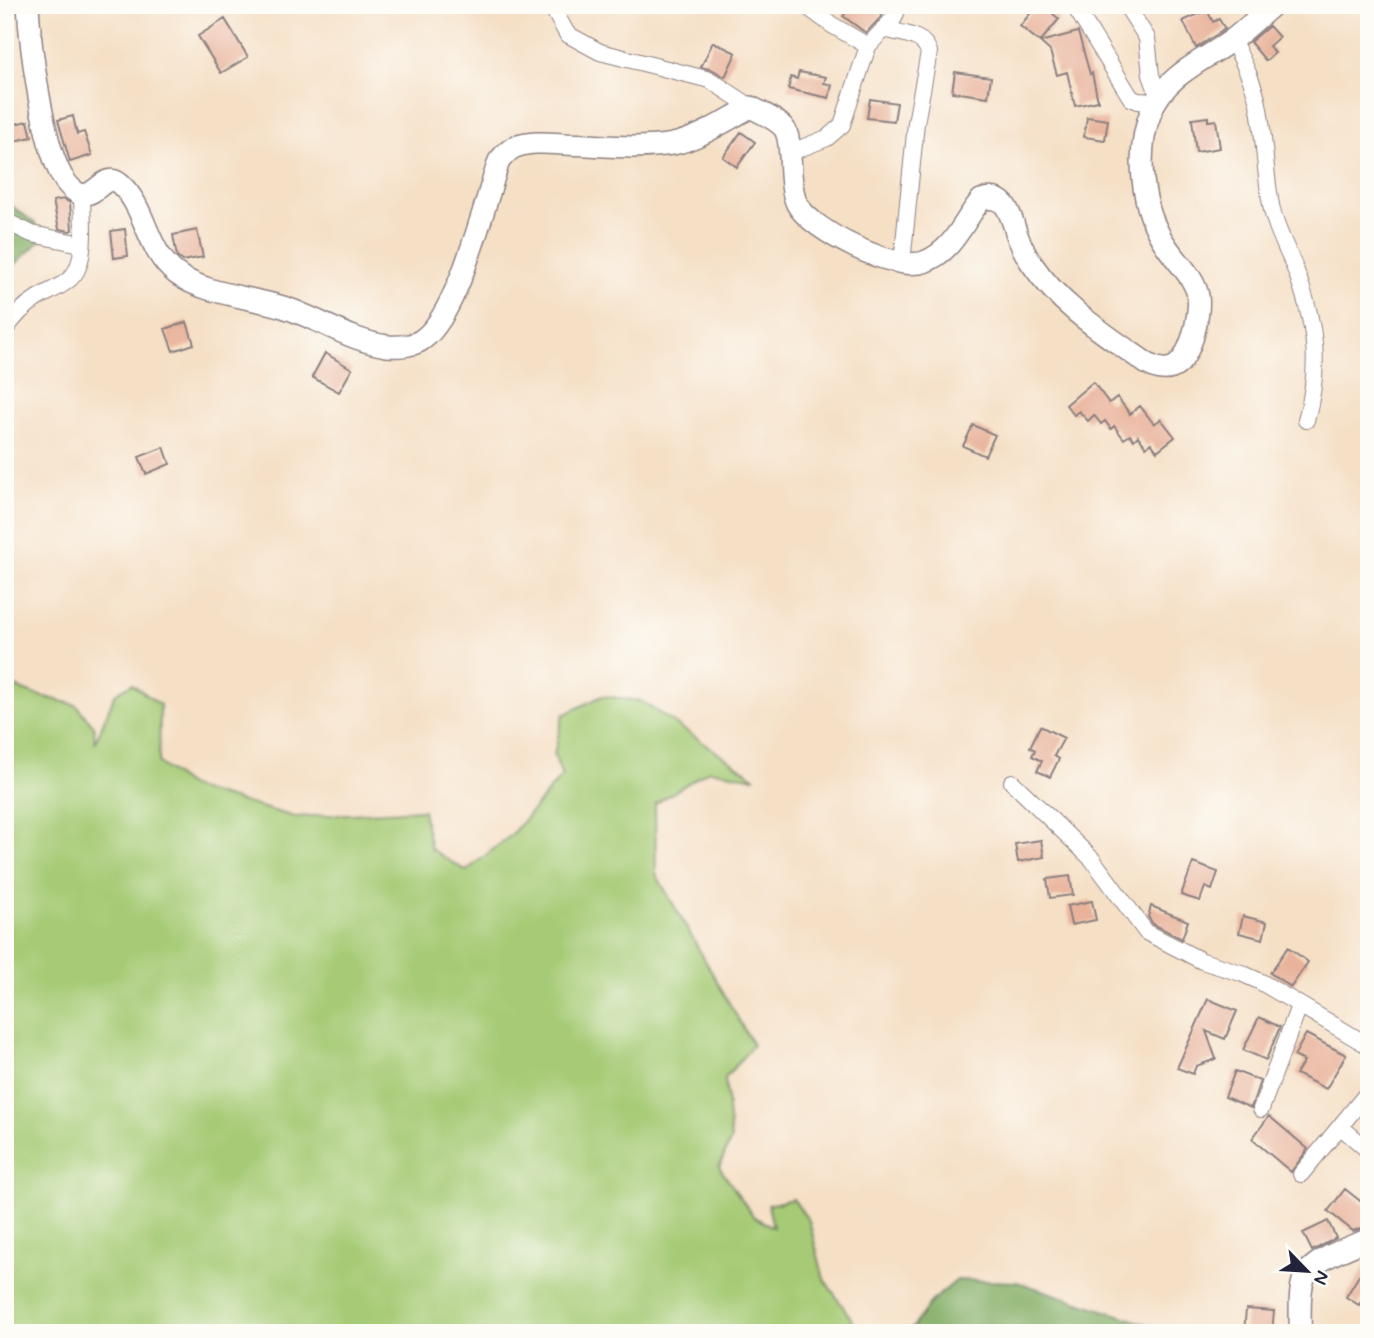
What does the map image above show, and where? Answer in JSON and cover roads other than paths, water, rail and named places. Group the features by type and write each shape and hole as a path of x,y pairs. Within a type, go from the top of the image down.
{"street":[{"path":"28,5 36,81 49,139 58,170 65,181 82,195 91,194 106,181 115,180 121,184 136,207 151,241 177,274 195,283 282,307 351,336 388,346 405,346 420,342 444,316 457,289 499,161 506,152 524,145 546,143 669,144 686,141 751,107"},
{"path":"551,5 567,34 600,52 710,80 780,124 786,131 790,182 798,206 806,217 834,236 861,249 902,263 925,262 952,243 981,200 997,199 1010,211 1018,239 1033,266 1077,314 1151,366 1169,369 1176,366 1185,354 1195,328 1198,296 1192,281 1156,230 1146,197 1142,147 1157,99 1178,77 1232,39 1273,5"},
{"path":"804,5 868,46"},
{"path":"789,153 827,138 842,125 868,46 894,18 899,5"},
{"path":"1074,5 1131,98 1138,101 1157,99"},
{"path":"1126,5 1147,38 1157,99"},
{"path":"883,29 919,39 927,45 929,52 916,123 902,263"},
{"path":"1232,39 1249,73 1259,107 1276,225 1308,307 1316,357 1314,391 1306,420"},
{"path":"5,330 18,312 75,274 81,244 82,195"},
{"path":"5,221 32,234 81,244"},
{"path":"1012,782 1092,859 1146,932 1202,961 1261,982 1369,1046"},
{"path":"1261,1110 1299,1006"},
{"path":"1301,1174 1369,1091"},
{"path":"1341,1127 1369,1151"},
{"path":"1300,1333 1303,1282 1310,1269 1332,1255 1369,1239"}]}
